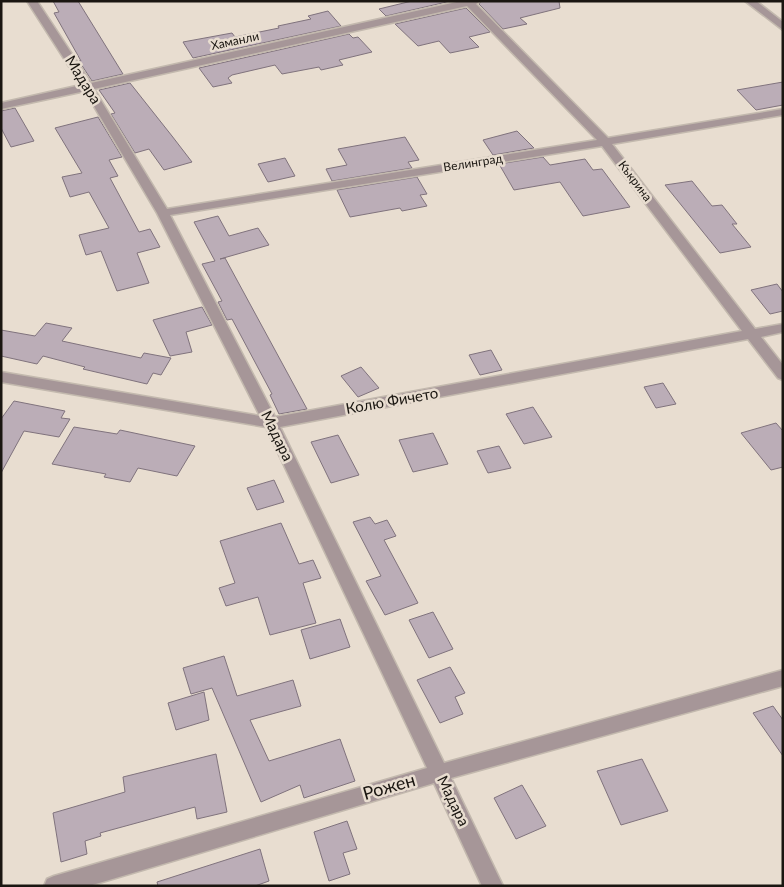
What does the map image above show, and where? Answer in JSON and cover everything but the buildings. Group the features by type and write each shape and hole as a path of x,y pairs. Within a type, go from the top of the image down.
{"street":[{"name":"Мадара","path":"32,1 88,87 163,212 271,423 493,886"},
{"path":"750,1 783,27"},
{"name":"Хаманли","path":"1,106 472,2"},
{"name":"Къкрина","path":"472,2 605,142 783,375"},
{"name":"Велинград","path":"163,212 783,112"},
{"name":"Колю Фичето","path":"1,377 271,423 783,328"},
{"name":"Рожен","path":"54,886 439,773 783,678"}]}
